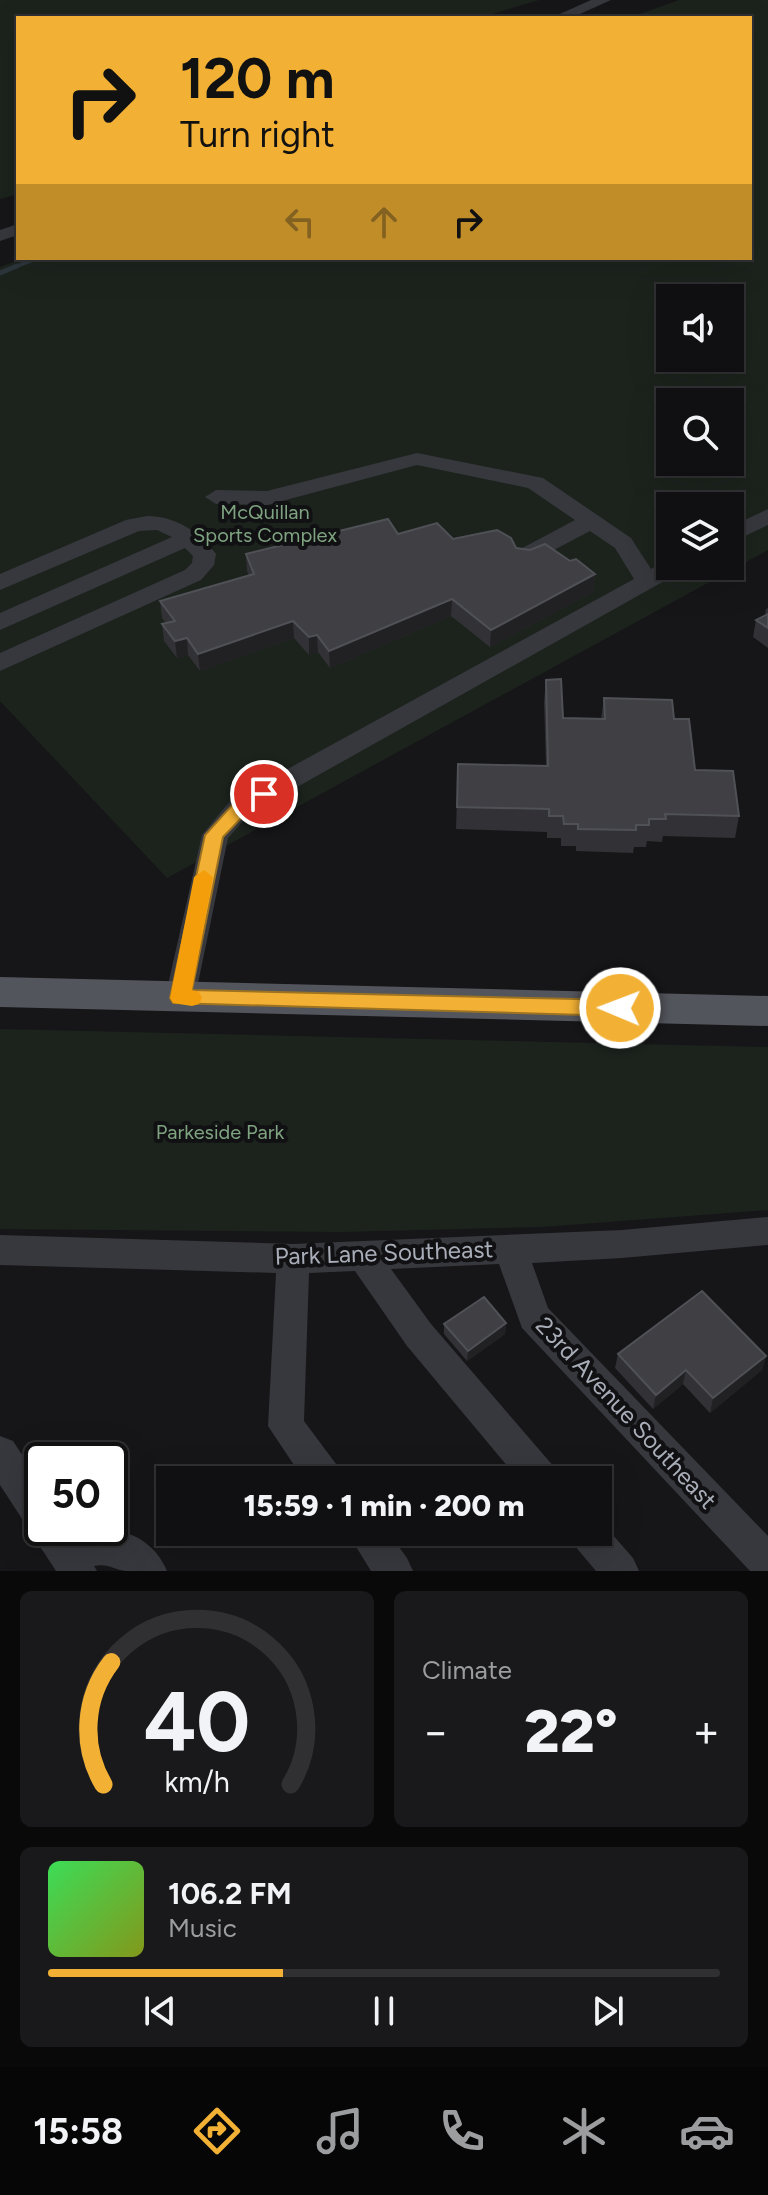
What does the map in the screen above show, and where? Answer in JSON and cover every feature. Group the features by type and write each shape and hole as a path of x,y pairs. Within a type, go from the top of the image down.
{"main road":[{"path":"0,992 768,1011"}],"street":[{"path":"563,16 596,3"},
{"path":"216,497 267,498 417,459 535,483 623,543 647,581"},
{"path":"744,529 768,516"},
{"path":"0,583 134,525 155,520 169,524 205,554 203,565 193,575 0,663"},
{"path":"523,557 591,521"},
{"path":"0,622 186,539"},
{"path":"180,998 215,835 240,807 656,576"},
{"name":"Park Lane Southeast","path":"0,1250 293,1259 622,1244 768,1231"},
{"name":"23rd Avenue Southeast","path":"510,1248 534,1317 768,1563"},
{"path":"363,1256 419,1335 530,1466"},
{"path":"293,1259 286,1426 316,1466"},
{"path":"0,1453 24,1490"},
{"path":"61,1546 74,1565 91,1545 109,1546 132,1555 148,1571"},
{"path":"375,1546 394,1571"},
{"path":"599,1546 620,1571"}],"green space":[{"path":"0,0 539,0 486,16 16,16 16,195 0,199"},
{"name":"McQuillan Sports Complex","path":"679,0 768,0 768,550 744,563 744,492 656,492 656,580 713,580 167,878 0,701 0,267 19,260 752,260 752,16 635,16"},
{"name":"Parkeside Park","path":"0,1029 768,1047 768,1210 542,1227 341,1232 0,1229"}],"building":[{"path":"388,519 398,534 437,523 453,539 497,530 511,538 516,548 530,550 545,544 570,561 576,559 595,574 491,630 452,599 329,651 317,635 309,637 293,621 198,654 187,638 175,641 162,624 175,621 160,601 254,574 246,554"},
{"path":"768,614 768,628 756,620"},
{"path":"561,679 563,718 605,719 604,698 672,700 674,719 689,719 695,770 733,771 739,816 665,814 666,819 649,819 649,825 636,825 636,830 578,829 578,824 564,824 563,816 549,816 549,809 457,807 458,764 548,766 546,680"},
{"path":"702,1291 766,1356 713,1398 686,1370 656,1395 618,1354"},
{"path":"484,1297 506,1323 468,1351 444,1324"}],"waterway":[{"path":"14,267 33,260"},
{"path":"0,273 14,267"}],"slow traffic":[{"path":"192,998 180,998 204,877"}],"route":[{"path":"264,794 240,807 215,835 204,872 180,998 620,1008"}]}
